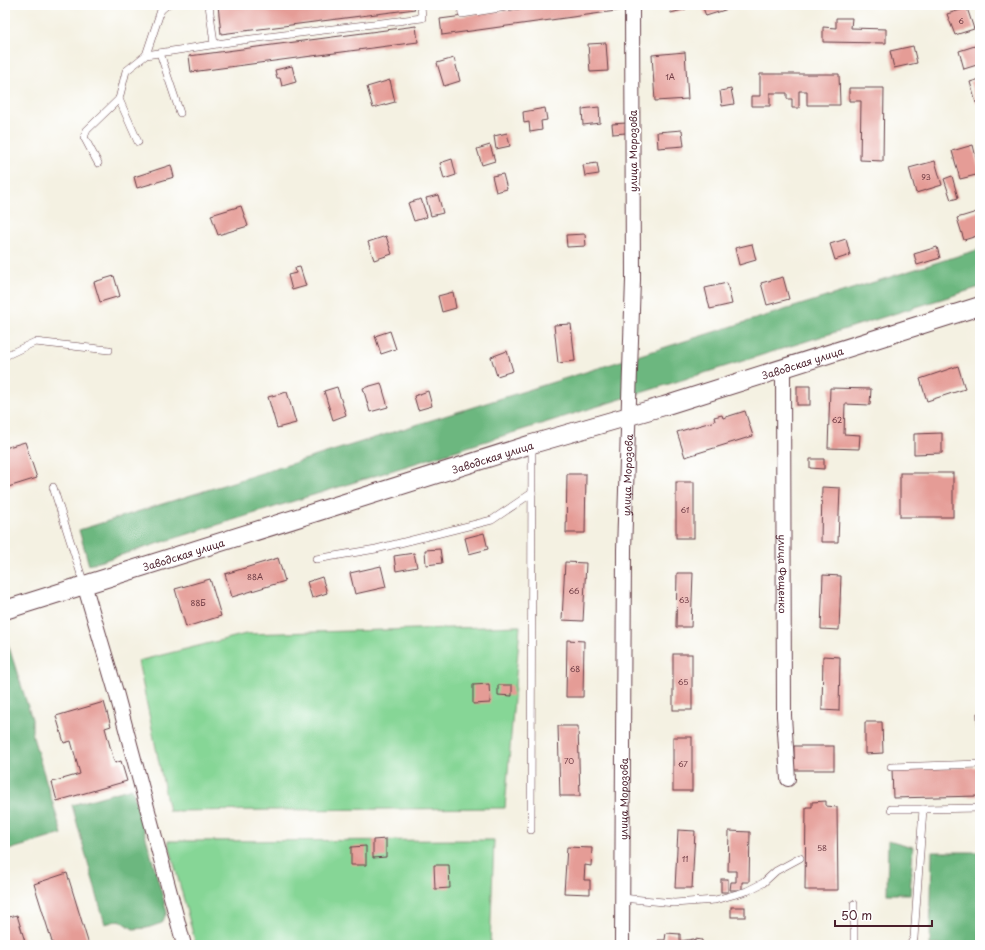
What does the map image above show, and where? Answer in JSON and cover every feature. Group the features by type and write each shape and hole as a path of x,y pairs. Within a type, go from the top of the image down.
{"street":[{"name":"улица Морозова","path":"622,945 624,558 633,280 632,5"},
{"name":"Заводская улица","path":"5,610 532,444 628,415 664,406 980,306"},
{"name":"улица Фещенко","path":"783,368 784,716 788,779"},
{"path":"84,584 116,692 184,945"}],"lane":[{"path":"146,55 161,10 167,5"},
{"path":"209,5 214,44"},
{"path":"98,163 84,137 86,130 119,99 126,71 146,55 214,44 422,18 421,5"},
{"path":"461,5 462,14 520,5"},
{"path":"160,53 180,113"},
{"path":"119,99 138,142"},
{"path":"5,356 35,342 109,350"},
{"path":"532,444 532,830"},
{"path":"53,488 84,584"},
{"path":"316,559 376,549 492,520 532,493"},
{"path":"892,767 980,764"},
{"path":"891,810 980,808"},
{"path":"910,945 914,938 923,809"},
{"path":"622,898 674,903 715,900 747,891 763,883 776,871 800,858"},
{"path":"854,904 854,945"}],"green space":[{"path":"980,249 980,287 89,565 79,530"},
{"path":"520,626 505,808 169,811 138,661 246,634"},
{"path":"5,635 32,719 32,734 62,834 5,851"},
{"path":"132,788 167,912 162,923 147,928 133,929 120,920 105,924 72,805"},
{"path":"494,840 490,945 196,945 168,841"},
{"path":"888,840 913,847 910,894 887,894"},
{"path":"932,852 980,852 980,945 930,945"}],"building":[{"path":"218,5 414,5 415,9 221,34"},
{"path":"548,5 622,5 623,10 442,35 440,19"},
{"path":"669,5 685,5 686,9 671,13"},
{"path":"702,5 730,5 731,8 706,16"},
{"path":"967,8 974,29 955,35 947,14"},
{"path":"836,18 852,18 851,28 886,29 886,43 823,42 823,27 836,28"},
{"path":"416,26 418,42 191,72 189,56"},
{"path":"606,43 608,71 590,72 588,44"},
{"path":"978,45 980,64 964,69 959,51"},
{"path":"913,46 917,63 894,68 890,51"},
{"path":"685,52 688,99 655,101 652,55"},
{"path":"454,58 460,81 444,86 437,63"},
{"path":"292,66 296,82 282,86 280,78 277,78 275,70"},
{"path":"760,74 839,74 840,105 807,105 807,91 799,91 799,108 792,108 792,99 787,99 787,93 770,93 770,106 751,106 751,96 760,96"},
{"path":"980,79 980,102 976,103 970,82"},
{"path":"390,80 395,102 373,108 367,87"},
{"path":"849,88 884,88 883,161 860,160 861,101 849,101"},
{"path":"731,89 734,104 722,106 720,91"},
{"path":"599,107 600,123 583,125 582,109"},
{"path":"545,108 547,120 541,121 542,130 530,132 529,122 524,123 523,112"},
{"path":"626,123 626,133 613,134 612,124"},
{"path":"682,130 684,146 658,148 657,132"},
{"path":"507,133 510,146 496,149 494,136"},
{"path":"490,145 495,161 482,165 477,149"},
{"path":"973,145 980,174 960,179 952,151"},
{"path":"452,159 456,175 444,179 440,163"},
{"path":"935,161 942,185 916,193 909,168"},
{"path":"597,163 599,174 585,176 583,165"},
{"path":"171,165 174,177 137,188 134,177"},
{"path":"503,174 507,189 496,192 492,176"},
{"path":"952,176 958,198 951,200 944,179"},
{"path":"438,195 443,213 431,216 426,198"},
{"path":"421,199 427,217 414,221 408,203"},
{"path":"241,206 248,226 218,235 211,215"},
{"path":"980,211 980,235 964,240 957,218"},
{"path":"585,234 586,246 567,247 566,235"},
{"path":"386,236 392,254 374,260 368,242"},
{"path":"846,239 850,255 835,260 830,244"},
{"path":"752,244 756,260 739,265 735,248"},
{"path":"937,247 940,258 917,265 914,254"},
{"path":"300,267 306,286 292,290 288,275 296,273 295,268"},
{"path":"114,276 120,296 100,302 94,282"},
{"path":"783,277 789,299 767,305 761,283"},
{"path":"727,283 732,304 710,309 705,288"},
{"path":"453,292 456,308 442,312 438,296"},
{"path":"571,324 575,361 558,363 554,325"},
{"path":"390,331 396,349 381,354 375,336"},
{"path":"507,351 513,371 497,376 491,357"},
{"path":"958,366 965,389 927,401 920,379"},
{"path":"381,383 388,407 370,412 363,388"},
{"path":"797,386 810,386 810,405 797,405"},
{"path":"337,387 346,415 333,420 324,391"},
{"path":"830,388 871,389 870,405 845,404 844,434 860,435 859,449 828,448"},
{"path":"428,391 432,406 418,410 414,396"},
{"path":"287,392 296,423 277,428 268,397"},
{"path":"745,411 753,436 685,457 677,432 715,421 714,417 722,415 723,418"},
{"path":"942,433 942,453 914,454 914,434"},
{"path":"25,442 37,478 5,488 5,448"},
{"path":"810,459 824,459 824,469 810,468"},
{"path":"900,473 953,473 953,517 900,517"},
{"path":"567,474 586,474 585,533 566,533"},
{"path":"676,482 694,482 694,538 676,538"},
{"path":"822,487 840,488 838,542 821,542"},
{"path":"484,533 488,549 469,554 465,538"},
{"path":"440,549 442,563 426,565 425,550"},
{"path":"414,553 417,567 396,571 394,556"},
{"path":"278,558 285,581 232,597 225,574"},
{"path":"565,562 586,563 583,621 562,620"},
{"path":"381,566 386,587 355,594 350,573"},
{"path":"677,573 693,573 691,627 676,627"},
{"path":"823,575 841,576 839,630 821,629"},
{"path":"322,577 327,593 312,598 307,582"},
{"path":"210,579 221,616 186,627 175,589"},
{"path":"567,640 584,641 583,697 566,697"},
{"path":"673,654 692,654 692,710 673,710"},
{"path":"823,656 840,657 839,711 822,710"},
{"path":"489,684 490,703 473,704 473,685"},
{"path":"498,685 512,685 512,696 498,695"},
{"path":"104,702 111,726 105,728 114,761 115,763 121,761 127,781 57,801 52,782 80,774 71,741 64,743 56,716"},
{"path":"977,713 980,713 980,740 978,740"},
{"path":"865,722 882,722 883,753 865,754"},
{"path":"558,726 578,726 580,796 560,796"},
{"path":"673,737 692,737 692,791 673,791"},
{"path":"794,746 834,746 834,770 794,770"},
{"path":"980,767 980,796 893,798 892,769"},
{"path":"826,801 826,806 837,807 838,890 805,890 806,807 812,807 812,802"},
{"path":"678,830 695,831 692,888 675,888"},
{"path":"729,831 750,832 749,882 742,882 742,890 730,890 731,882 736,882 736,871 728,871"},
{"path":"386,839 386,857 373,858 373,840"},
{"path":"366,846 366,865 351,865 351,847"},
{"path":"567,847 592,848 591,866 585,865 584,880 590,880 590,894 564,893"},
{"path":"434,865 449,865 450,888 435,889"},
{"path":"67,873 89,945 53,945 34,884"},
{"path":"721,879 728,879 728,892 721,892"},
{"path":"731,907 745,907 745,917 731,917"},
{"path":"17,915 26,945 5,945 5,918"},
{"path":"666,933 680,934 680,941 694,939 694,945 658,945 658,940 665,940"},
{"path":"695,939 702,940 702,945 695,945"}]}
